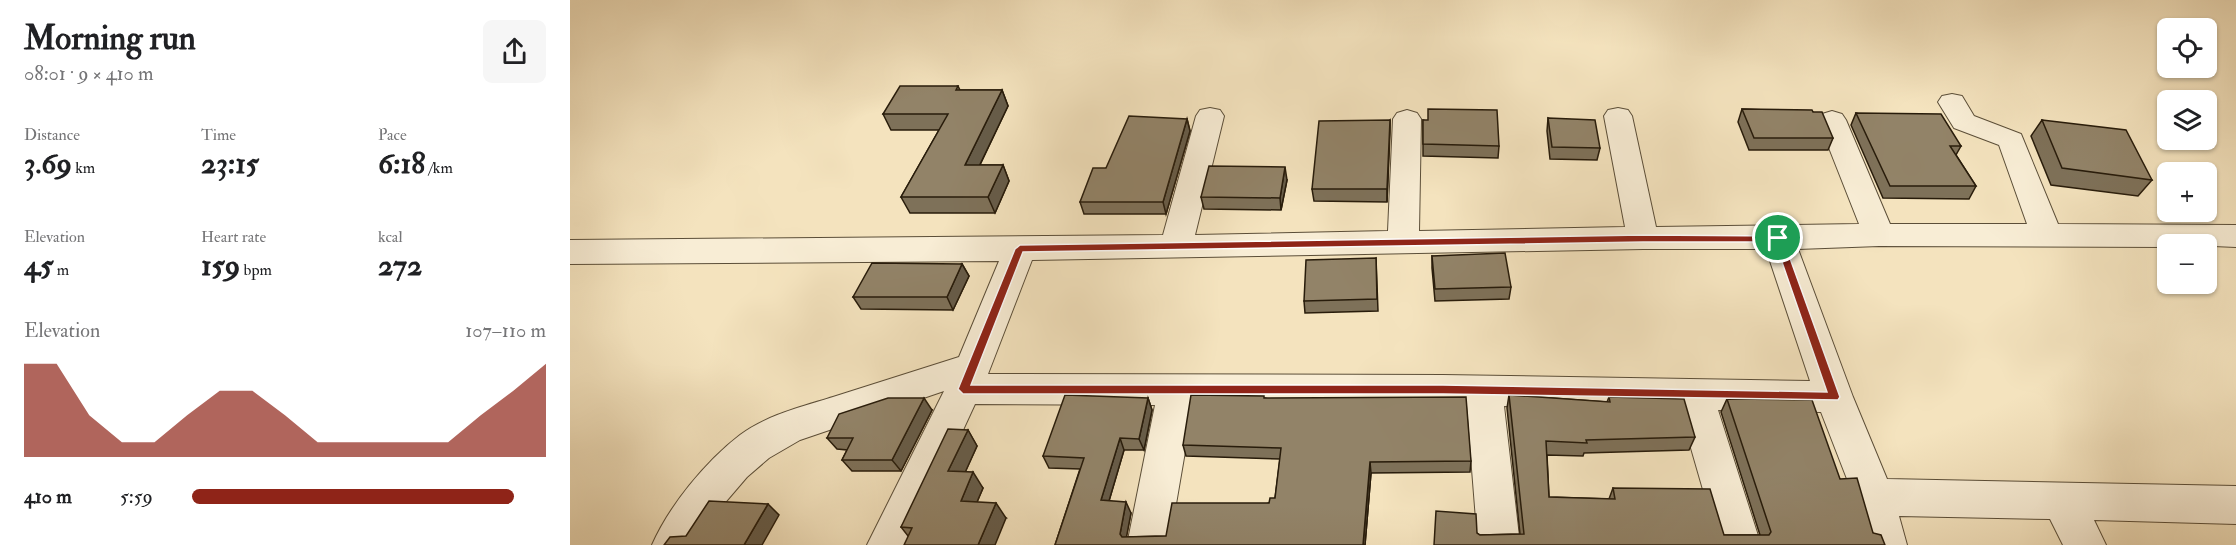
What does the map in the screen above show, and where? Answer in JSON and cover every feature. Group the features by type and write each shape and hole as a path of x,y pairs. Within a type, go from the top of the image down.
{"street":[{"path":"1952,102 1964,122 2004,136 2015,145 2047,236"},
{"path":"1176,245 1210,116"},
{"path":"1618,116 1643,238"},
{"path":"1403,242 1407,119"},
{"path":"1832,120 1879,235"},
{"path":"570,252 1020,249 1879,235 2236,236"},
{"path":"1778,238 1874,497 1886,545"},
{"path":"888,545 968,378 1020,249"},
{"path":"673,545 709,492 733,465 755,446 787,428 968,378 1177,389 1695,394 1830,381"},
{"path":"1148,545 1177,389"},
{"path":"1484,391 1499,545"},
{"path":"1695,394 1740,545"},
{"path":"1874,497 2236,505"},
{"path":"2062,501 2085,545"}],"building":[{"path":"900,86 958,86 956,90 1002,90 965,165 1003,165 988,197 901,197 948,114 883,114"},
{"path":"1428,109 1497,110 1499,146 1423,144 1423,120 1428,120"},
{"path":"1742,109 1822,112 1833,138 1754,138"},
{"path":"1856,113 1941,114 1961,146 1950,146 1976,186 1890,186"},
{"path":"1129,116 1187,119 1163,202 1080,202 1093,168 1106,168"},
{"path":"1548,118 1595,120 1600,148 1552,147"},
{"path":"1390,120 1387,189 1312,189 1319,121"},
{"path":"2042,120 2126,130 2152,180 2062,168"},
{"path":"1209,166 1285,167 1280,198 1201,197"},
{"path":"1505,253 1511,287 1435,289 1432,256"},
{"path":"1376,258 1377,299 1304,301 1306,260"},
{"path":"872,263 962,264 947,297 853,297"},
{"path":"1065,395 1148,398 1139,439 1120,438 1101,500 1126,502 1120,534 1122,537 1166,536 1172,503 1269,503 1270,498 1275,498 1281,448 1183,445 1191,395 1264,396 1264,398 1466,397 1471,461 1370,462 1363,545 1055,545 1084,458 1043,456"},
{"path":"1509,395 1610,402 1609,397 1684,399 1695,437 1586,440 1587,443 1546,441 1549,497 1615,499 1613,488 1710,489 1724,535 1769,535 1771,532 1727,399 1812,400 1840,479 1857,478 1873,533 1881,535 1885,545 1434,545 1436,511 1476,514 1477,533 1480,535 1524,534"},
{"path":"888,398 924,398 892,460 842,460 853,438 827,438 839,414"},
{"path":"948,429 968,430 948,471 973,472 961,501 996,503 978,545 904,545 912,528 901,527"},
{"path":"709,501 768,504 744,545 664,545 670,537 686,536"}],"route":[{"path":"1643,238 1778,238 1825,366 1834,397 1443,390 963,389 1020,249 1643,238"}]}
